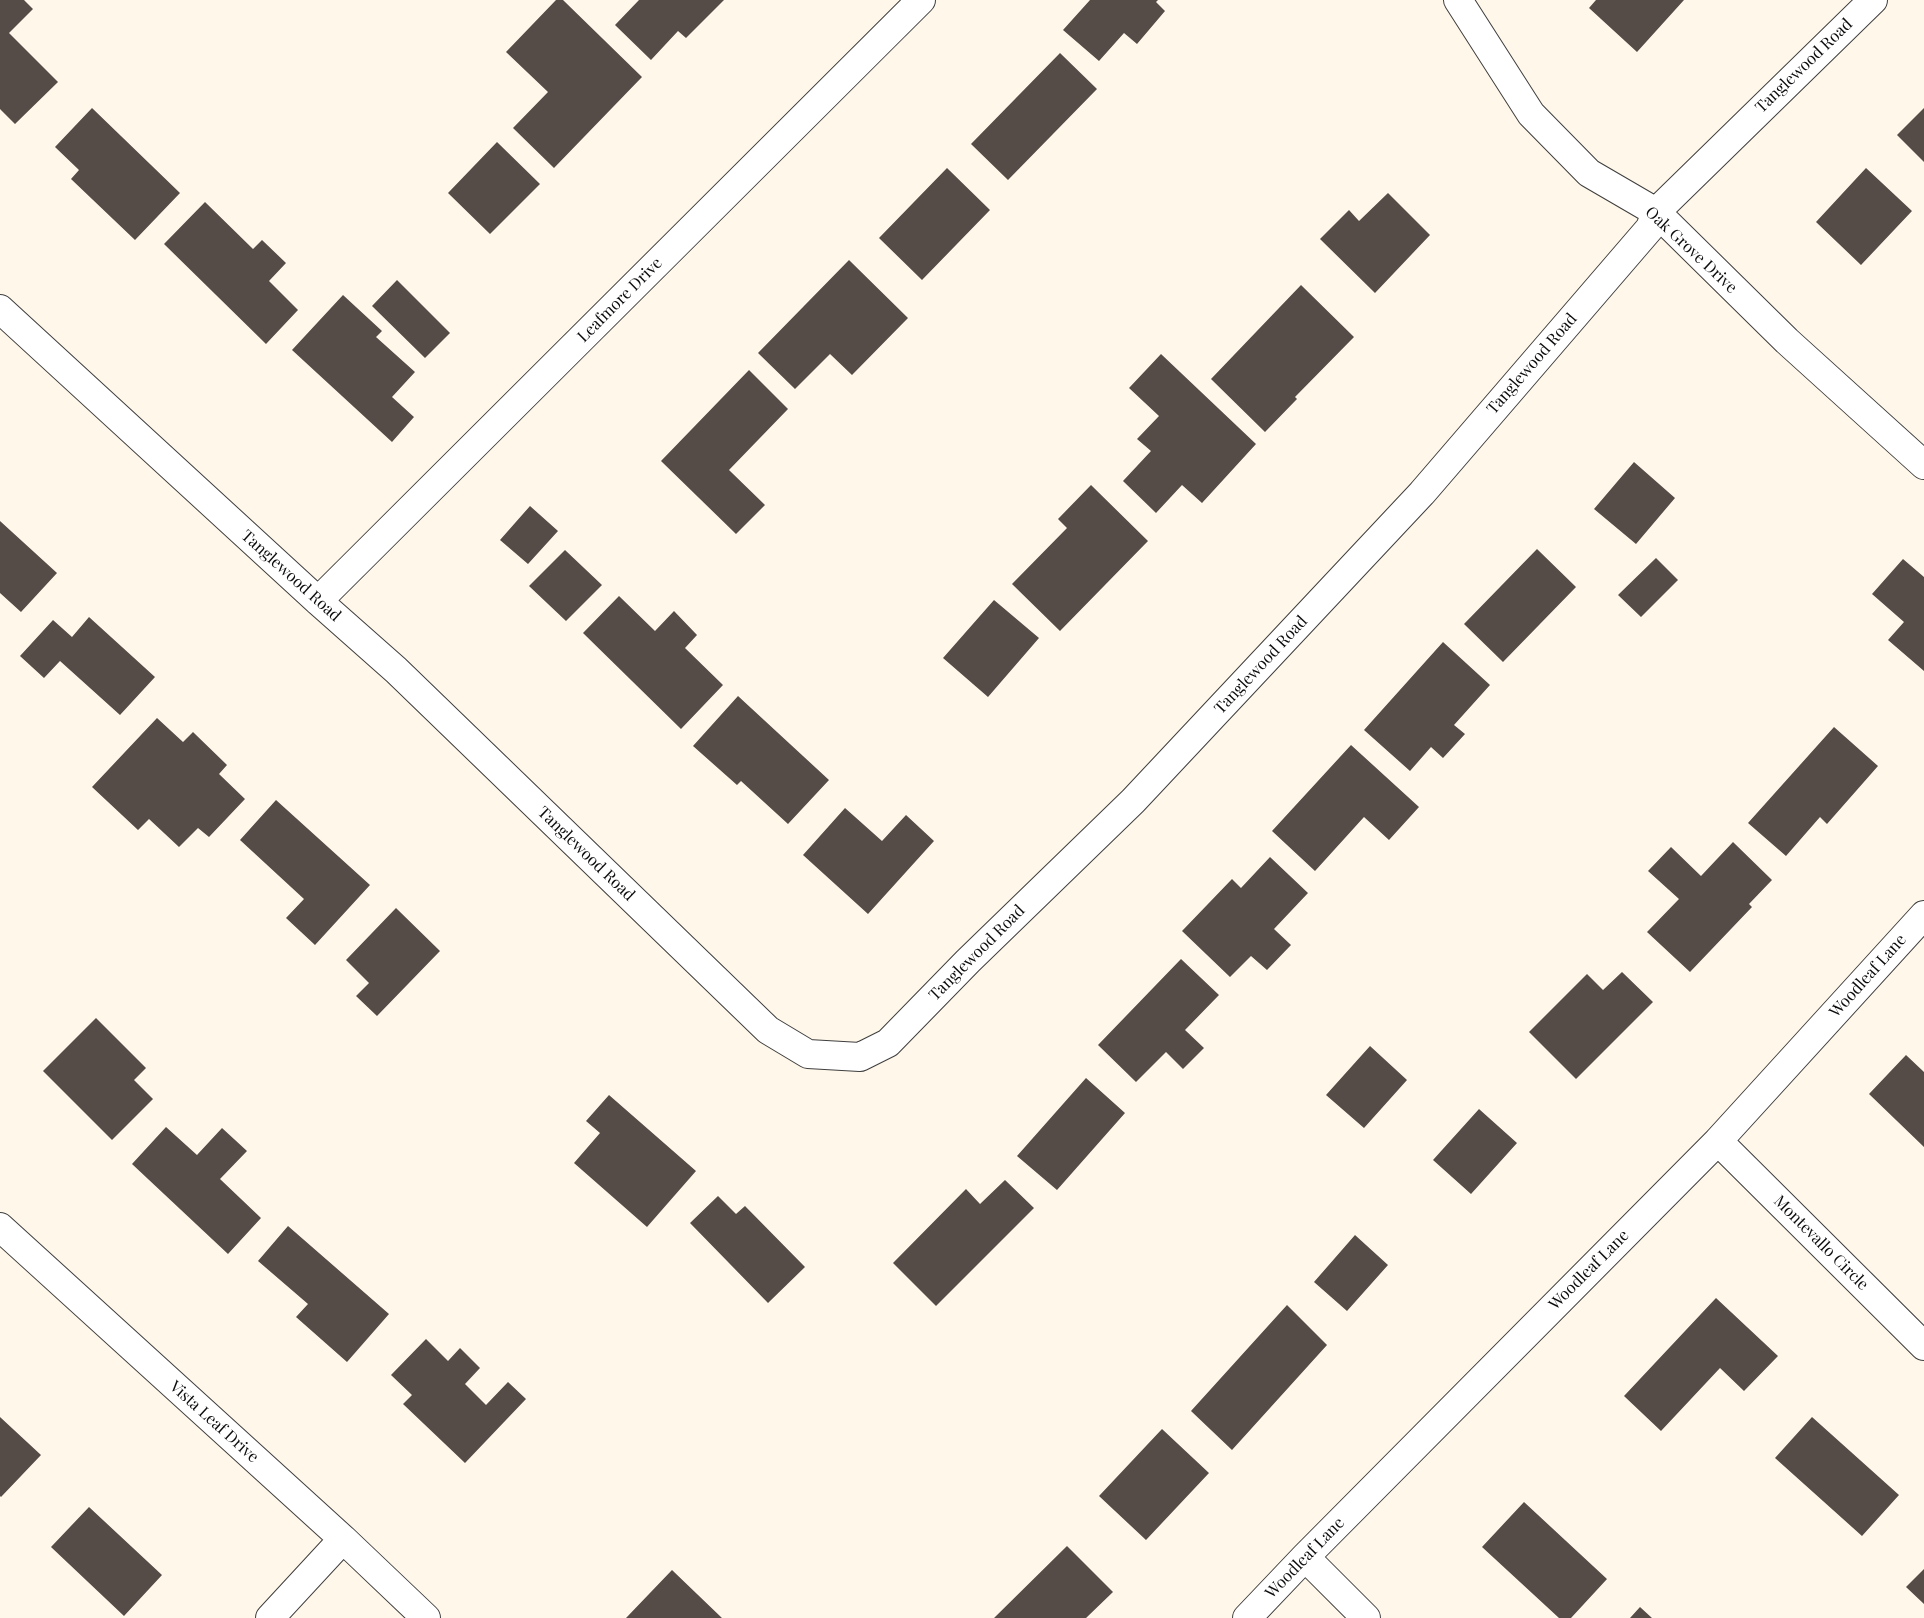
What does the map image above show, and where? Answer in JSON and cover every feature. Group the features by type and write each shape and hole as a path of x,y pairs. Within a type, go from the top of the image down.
{"street":[{"name":"Leafmore Drive","path":"318,601 922,0"},
{"name":"Oak Grove Drive","path":"1458,0 1531,114 1589,173 1656,212 1787,342 1924,465"},
{"name":"Tanglewood Road","path":"0,309 318,601 396,670 768,1030 808,1054 860,1057 888,1043 968,961 1153,780 1422,493 1650,228 1656,212 1872,0"},
{"name":"Woodleaf Lane","path":"1247,1618 1305,1557 1718,1141 1924,915"},
{"name":"Montevallo Circle","path":"1718,1141 1924,1346"},
{"name":"Vista Leaf Drive","path":"0,1227 343,1539 426,1618"},
{"path":"270,1618 343,1539"},
{"path":"1305,1557 1366,1618"}],"building":[{"path":"0,0 24,0 33,9 9,33 58,82 15,124 0,109"},
{"path":"556,0 563,0 642,77 554,168 513,128 548,92 506,52"},
{"path":"639,0 724,0 686,38 678,31 651,60 615,25"},
{"path":"1090,0 1158,0 1156,2 1165,11 1137,44 1124,33 1099,61 1063,30"},
{"path":"1596,0 1684,0 1637,52 1589,8"},
{"path":"1060,53 1097,89 1008,180 971,144"},
{"path":"92,108 180,193 135,240 71,179 79,170 55,147"},
{"path":"1924,108 1924,162 1897,135"},
{"path":"497,142 540,184 490,234 448,193"},
{"path":"947,168 990,210 922,280 879,238"},
{"path":"1866,168 1912,211 1861,265 1816,222"},
{"path":"1388,193 1430,235 1375,293 1320,239 1349,210 1359,221"},
{"path":"205,202 253,249 262,240 286,263 269,281 298,310 266,344 164,244"},
{"path":"849,260 908,318 852,375 830,354 795,389 758,353"},
{"path":"397,280 450,333 425,358 372,306"},
{"path":"1301,285 1354,337 1295,397 1297,399 1265,432 1211,379"},
{"path":"343,295 382,331 376,337 415,372 392,397 414,417 392,442 292,350"},
{"path":"1161,354 1256,444 1202,503 1182,485 1156,513 1123,481 1151,451 1137,439 1159,416 1129,388"},
{"path":"749,370 788,409 729,470 765,505 736,534 661,461"},
{"path":"1634,462 1675,498 1636,544 1594,509"},
{"path":"1091,485 1148,541 1060,631 1012,584 1067,528 1058,519"},
{"path":"530,506 558,531 528,564 500,540"},
{"path":"0,521 57,573 21,612 0,593"},
{"path":"1537,549 1576,587 1503,662 1464,624"},
{"path":"565,550 602,585 566,621 529,586"},
{"path":"1656,558 1678,580 1641,617 1618,595"},
{"path":"1903,559 1924,577 1924,671 1888,640 1904,622 1872,594"},
{"path":"619,596 655,631 674,611 697,635 685,648 723,685 681,729 583,633"},
{"path":"994,600 1039,638 988,697 943,658"},
{"path":"89,617 155,677 120,715 60,661 44,678 20,656 53,620 72,637"},
{"path":"1443,642 1490,685 1454,725 1465,734 1443,758 1431,747 1410,771 1364,730"},
{"path":"738,696 829,780 788,824 741,781 737,785 693,746"},
{"path":"157,718 183,742 193,732 227,765 219,774 245,799 209,837 198,828 179,847 149,819 138,830 92,787"},
{"path":"1834,727 1878,766 1827,824 1820,817 1786,856 1748,823"},
{"path":"1351,745 1419,807 1389,840 1364,817 1315,871 1272,831"},
{"path":"276,800 370,885 315,945 286,918 304,899 240,840"},
{"path":"845,808 882,841 906,815 934,841 868,914 803,855"},
{"path":"1733,842 1772,880 1749,904 1752,907 1690,972 1647,932 1679,899 1648,871 1671,847 1701,876"},
{"path":"1270,857 1308,893 1274,929 1291,945 1267,970 1251,956 1230,977 1182,931 1232,879 1241,888"},
{"path":"396,908 440,951 377,1016 356,996 369,983 346,960"},
{"path":"1181,959 1219,995 1185,1030 1204,1048 1183,1069 1166,1052 1136,1082 1098,1045"},
{"path":"1622,972 1653,1002 1576,1079 1529,1032 1587,974 1603,990"},
{"path":"96,1018 146,1068 134,1080 153,1099 112,1140 43,1071"},
{"path":"1370,1046 1407,1080 1364,1128 1326,1095"},
{"path":"1906,1055 1924,1072 1924,1147 1869,1094"},
{"path":"1086,1078 1125,1113 1057,1190 1017,1156"},
{"path":"609,1095 696,1171 647,1227 574,1163 600,1133 586,1121"},
{"path":"1479,1109 1517,1143 1471,1194 1433,1160"},
{"path":"166,1127 197,1155 222,1128 247,1151 220,1179 261,1218 228,1254 132,1164"},
{"path":"1005,1180 1034,1208 936,1306 893,1263 966,1189 980,1204"},
{"path":"718,1196 736,1214 745,1206 805,1267 768,1303 690,1223"},
{"path":"288,1226 389,1314 347,1362 296,1317 308,1304 258,1261"},
{"path":"1355,1235 1388,1265 1347,1311 1314,1282"},
{"path":"1716,1298 1778,1356 1744,1391 1720,1368 1661,1431 1624,1396"},
{"path":"1287,1305 1327,1345 1232,1450 1191,1411"},
{"path":"426,1339 448,1361 460,1348 480,1368 465,1384 486,1405 508,1382 526,1399 465,1463 403,1404 412,1395 391,1375"},
{"path":"0,1417 41,1455 1,1497 0,1496"},
{"path":"1812,1417 1899,1495 1862,1536 1775,1458"},
{"path":"1162,1429 1209,1473 1146,1540 1099,1496"},
{"path":"1524,1502 1607,1579 1571,1618 1559,1618 1482,1547"},
{"path":"89,1507 162,1575 124,1616 51,1547"},
{"path":"1067,1546 1113,1592 1086,1618 994,1618"},
{"path":"1924,1569 1924,1604 1906,1587"},
{"path":"672,1570 722,1618 626,1618"},
{"path":"1640,1607 1652,1618 1630,1618"}]}
